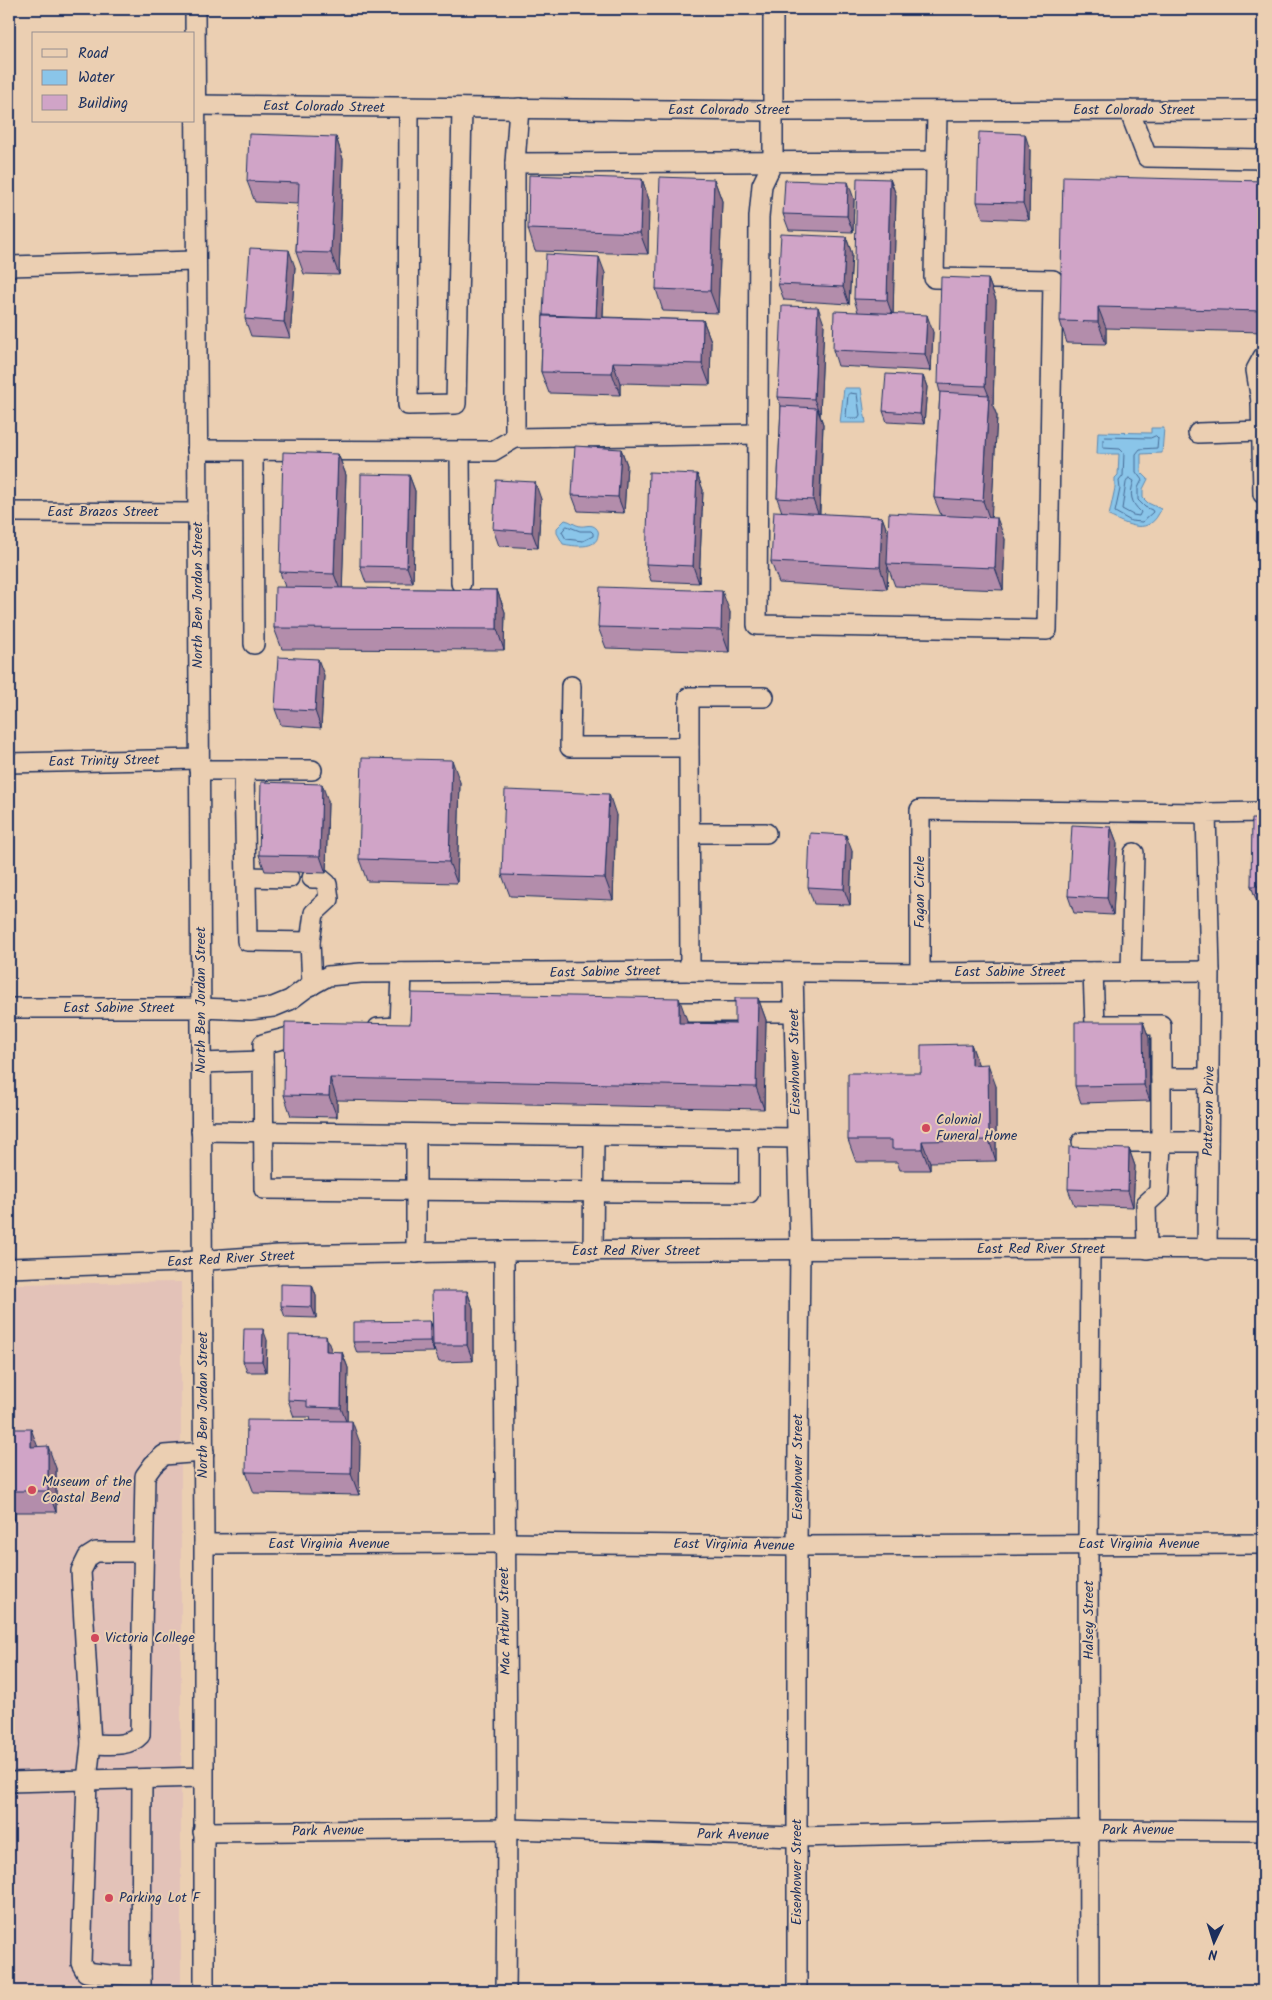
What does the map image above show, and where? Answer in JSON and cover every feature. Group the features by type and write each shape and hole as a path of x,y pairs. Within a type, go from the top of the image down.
{"street":[{"name":"North Ben Jordan Street","path":"195,9 195,261 204,1452 204,1991"},
{"path":"774,9 773,162 762,185 759,217 757,625 1047,630 1052,280 934,278 937,111"},
{"name":"East Colorado Street","path":"195,105 774,111 1263,110"},
{"path":"409,108 408,405 456,404 462,108"},
{"path":"515,438 515,162 519,108"},
{"path":"1130,110 1147,157 1263,159"},
{"path":"515,162 936,161"},
{"path":"9,266 195,261"},
{"path":"1263,357 1256,370 1262,401 1263,494"},
{"path":"1198,433 1262,431"},
{"path":"197,450 493,451 515,438 758,434"},
{"path":"253,450 254,644"},
{"path":"460,451 461,583"},
{"name":"East Brazos Street","path":"9,512 198,513"},
{"path":"570,686 570,747 690,747"},
{"path":"690,971 691,833 689,697 764,697"},
{"name":"East Trinity Street","path":"9,763 199,764 244,770 312,770"},
{"path":"244,770 247,941 310,942"},
{"name":"Fagan Circle","path":"920,973 920,810 1206,813"},
{"path":"1206,813 1263,812"},
{"name":"Patterson Drive","path":"1206,813 1210,971 1207,1250"},
{"path":"691,833 766,833"},
{"path":"1131,971 1134,854"},
{"path":"246,877 289,878"},
{"path":"312,878 320,878 327,884 329,898 314,914 310,942 312,985"},
{"name":"East Sabine Street","path":"9,1008 201,1008 250,1010 272,1007 290,1000 328,976 361,973 1210,971"},
{"path":"1094,972 1095,1025 1161,1025 1159,1192 1146,1204 1146,1249"},
{"path":"364,1028 400,1026 402,973"},
{"name":"Eisenhower Street","path":"793,973 800,1250 797,1546 798,1991"},
{"path":"401,1010 420,1010"},
{"path":"637,1012 794,1012"},
{"path":"328,1030 309,1031 263,1044 264,1189 749,1193 749,1139"},
{"path":"201,1063 263,1061"},
{"path":"1161,1078 1209,1078"},
{"path":"201,1131 749,1139 797,1138"},
{"path":"416,1135 416,1253"},
{"path":"593,1251 594,1137"},
{"path":"1082,1142 1208,1142"},
{"name":"Halsey Street","path":"1089,1991 1088,1544 1090,1248"},
{"name":"East Red River Street","path":"9,1268 202,1261 279,1255 504,1251 1263,1249"},
{"name":"Mac Arthur Street","path":"504,1251 504,1543 508,1829 506,1991"},
{"path":"91,1744 125,1744 136,1740 140,1735 145,1476 164,1455 204,1452"},
{"name":"East Virginia Avenue","path":"204,1544 504,1543 797,1546 1263,1544"},
{"path":"142,1779 141,1984 110,1975 86,1972 81,1962 87,1780 91,1744 81,1570 88,1557 96,1552 143,1552"},
{"path":"9,1782 204,1778"},
{"name":"Park Avenue","path":"203,1832 508,1829 797,1836 1090,1830 1263,1831"}],"shaded area":[{"name":"Victoria College","path":"181,1282 181,1991 9,1991 9,1284"}],"water":[{"path":"844,388 861,388 866,423 840,423"},
{"path":"1151,428 1164,428 1162,453 1141,454 1141,472 1148,479 1143,489 1143,498 1148,503 1161,509 1151,523 1145,526 1131,525 1109,516 1115,488 1115,478 1118,475 1119,454 1097,454 1098,432 1151,433"},
{"path":"565,520 580,526 590,525 594,527 598,532 597,540 584,546 563,544 557,533 557,528"}],"building":[{"path":"979,132 1025,134 1023,203 977,202"},
{"path":"249,134 336,137 331,253 296,252 299,183 247,181"},
{"path":"529,175 642,179 640,233 528,229"},
{"path":"1063,176 1263,181 1263,311 1098,307 1098,322 1060,321"},
{"path":"660,177 714,179 710,291 656,289"},
{"path":"857,178 890,179 887,300 854,299"},
{"path":"785,180 848,182 847,216 783,214"},
{"path":"781,234 846,237 843,287 778,284"},
{"path":"250,248 289,250 284,322 245,319"},
{"path":"546,254 599,257 596,317 543,315"},
{"path":"941,277 988,279 985,386 938,384"},
{"path":"782,306 818,307 814,399 778,397"},
{"path":"834,311 927,315 925,354 833,350"},
{"path":"543,316 703,320 702,364 613,362 612,373 541,372"},
{"path":"886,374 923,376 920,414 883,411"},
{"path":"940,392 989,395 983,501 934,498"},
{"path":"781,406 817,408 813,500 777,498"},
{"path":"575,446 621,449 618,497 572,495"},
{"path":"283,452 338,454 334,574 280,572"},
{"path":"649,472 697,474 693,566 646,564"},
{"path":"361,474 409,475 407,567 360,566"},
{"path":"496,480 535,482 532,532 493,529"},
{"path":"774,511 882,517 880,567 771,562"},
{"path":"889,513 997,518 995,568 887,564"},
{"path":"275,587 497,590 497,629 274,628"},
{"path":"600,587 722,591 721,630 598,627"},
{"path":"278,657 318,659 315,711 275,709"},
{"path":"362,758 452,760 449,862 359,859"},
{"path":"261,782 322,784 320,856 259,855"},
{"path":"505,790 609,794 605,878 502,875"},
{"path":"1252,819 1263,819 1263,886 1251,886"},
{"path":"1072,825 1111,827 1107,898 1068,896"},
{"path":"810,833 846,835 844,889 808,887"},
{"path":"411,993 679,998 679,1023 735,1024 735,998 758,998 756,1087 330,1078 329,1096 284,1095 285,1022 410,1024"},
{"path":"1075,1022 1143,1022 1144,1085 1075,1086"},
{"name":"Colonial Funeral Home","path":"971,1044 971,1065 988,1064 989,1140 922,1141 922,1149 892,1149 892,1140 848,1140 848,1073 921,1073 921,1045"},
{"path":"1069,1147 1129,1149 1128,1191 1068,1189"},
{"path":"281,1284 312,1285 312,1307 281,1306"},
{"path":"432,1291 467,1291 467,1345 433,1345"},
{"path":"430,1321 430,1341 353,1342 353,1322"},
{"path":"244,1329 263,1329 262,1361 243,1361"},
{"path":"289,1335 326,1336 326,1351 342,1352 341,1408 307,1407 307,1401 288,1400"},
{"path":"247,1420 352,1421 351,1474 246,1472"},
{"path":"9,1429 31,1429 31,1447 48,1446 48,1491 9,1491"}],"place":[{"name":"Colonial Funeral Home","path":"926,1128"},
{"name":"Museum of the Coastal Bend","path":"32,1490"},
{"name":"Victoria College","path":"95,1638"},
{"name":"Parking Lot F","path":"109,1898"}]}
